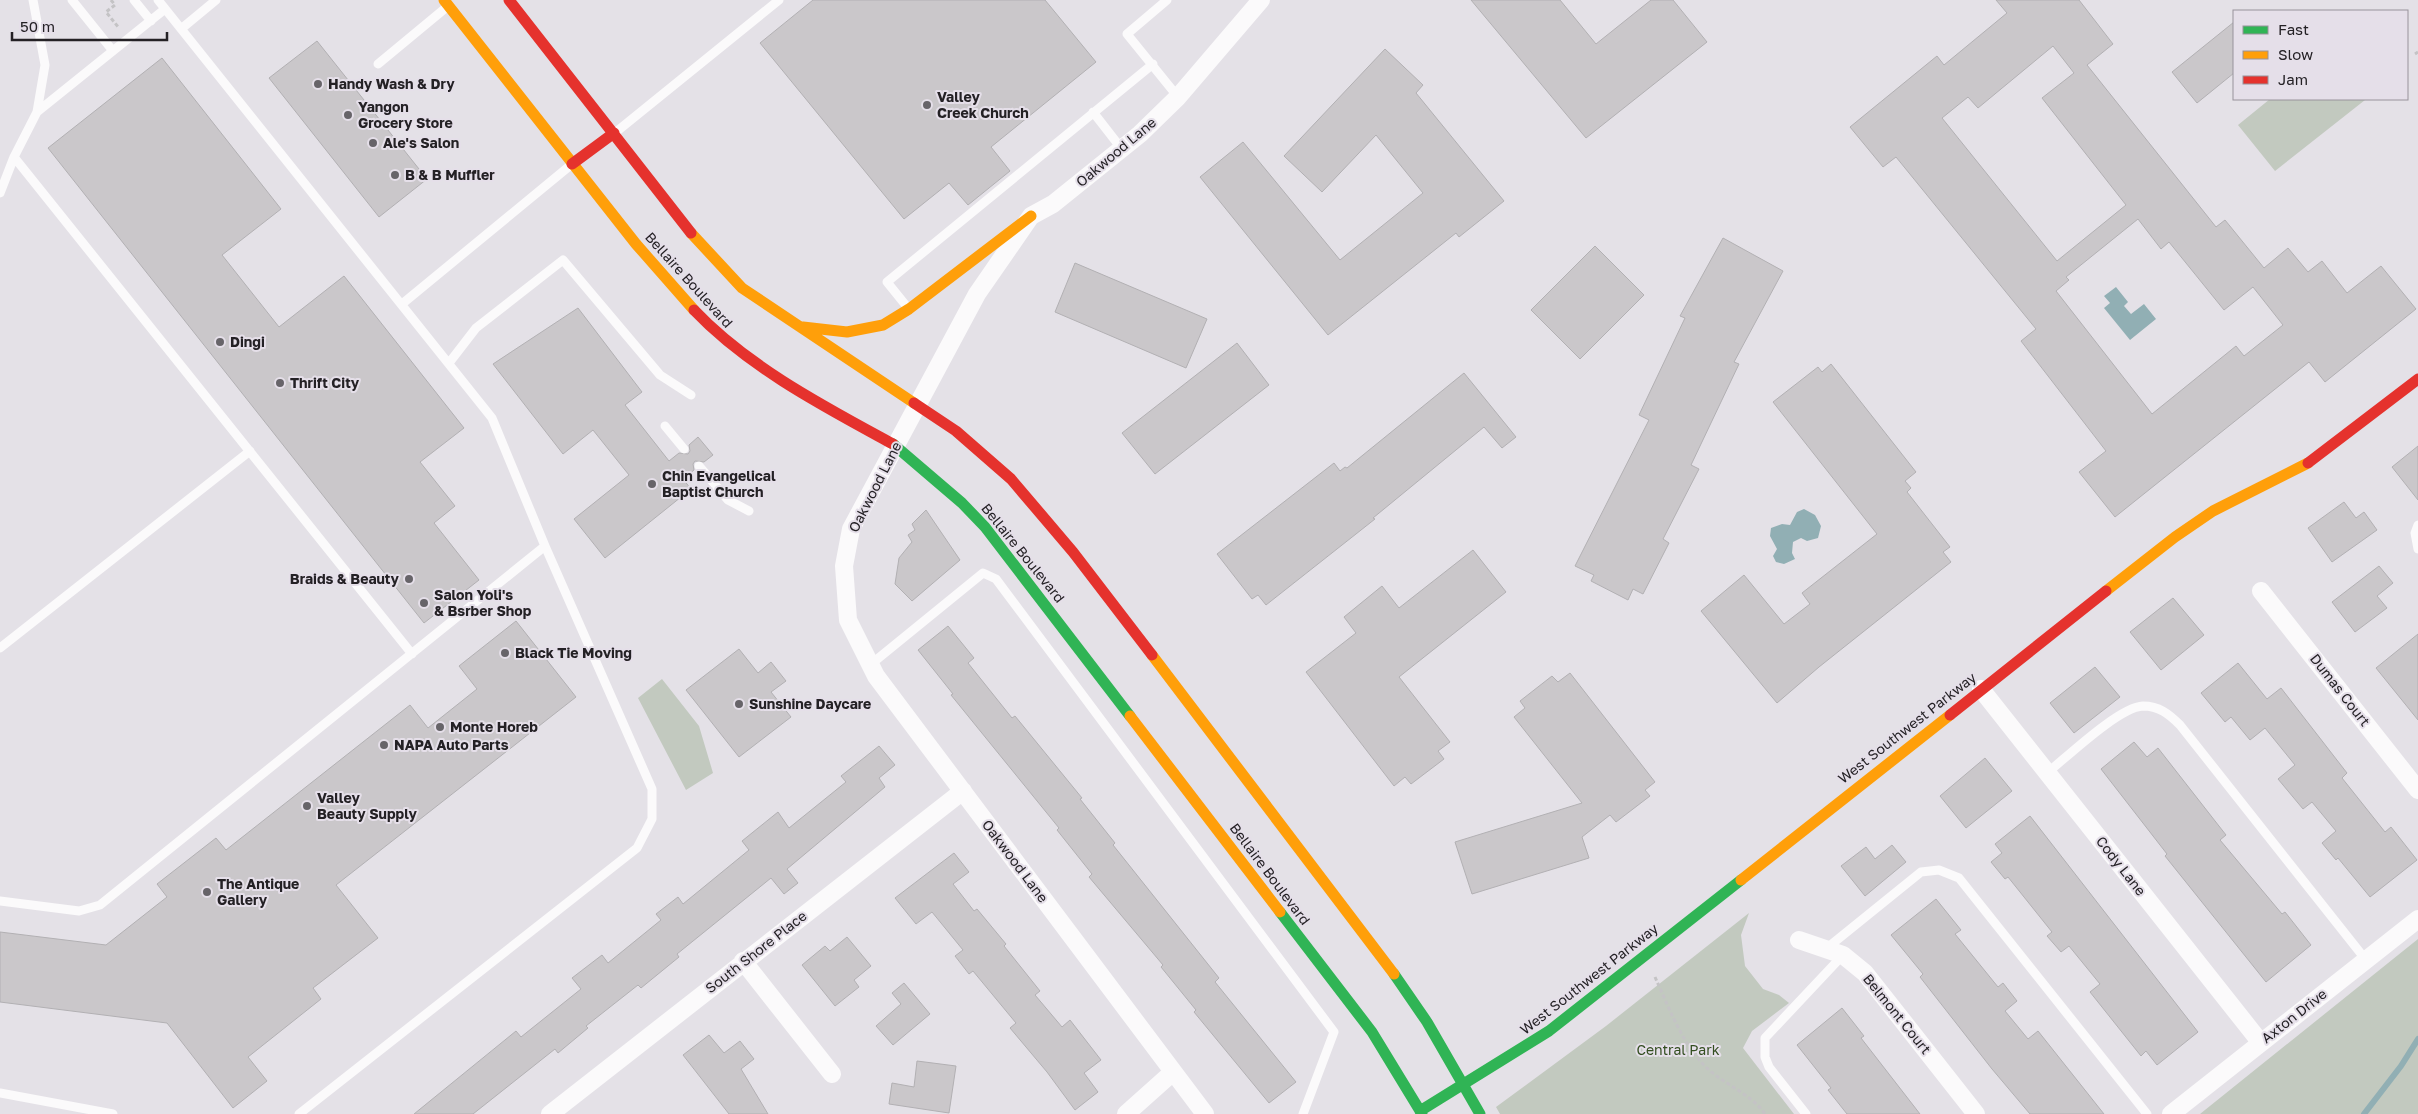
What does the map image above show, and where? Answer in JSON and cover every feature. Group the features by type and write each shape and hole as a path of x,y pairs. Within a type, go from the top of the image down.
{"main road":[{"path":"509,0 714,259 742,288 797,326 920,405 956,431 1011,478 1072,552 1381,955 1427,1022 1480,1114"},
{"name":"Bellaire Boulevard","path":"446,3 572,164 673,288 727,343 830,410 896,446 962,503 984,527 1017,566 1372,1032 1419,1113"},
{"path":"572,164 614,133"},
{"path":"797,326 847,332 883,325 909,309 1030,216"},
{"name":"West Southwest Parkway","path":"1419,1113 1494,1067 1554,1026 2181,532 2213,511 2306,464 2346,436 2418,379"}],"street":[{"name":"Oakwood Lane","path":"1205,1114 870,665 848,620 844,566 851,529 920,405 977,294 1030,216 1053,204 1140,134 1178,97 1261,0"},
{"name":"Dumas Court","path":"2261,591 2418,790"},
{"name":"Cody Lane","path":"1981,689 2261,1043"},
{"name":"South Shore Place","path":"550,1114 963,791"},
{"name":"Axton Drive","path":"2170,1114 2418,919"},
{"name":"Belmont Court","path":"1799,940 1835,952 1865,973 1976,1114"},
{"path":"743,962 832,1074"},
{"path":"1126,1114 1173,1072"}],"lane":[{"path":"0,192 14,157 37,112 44,65 33,0"},
{"path":"72,0 113,51"},
{"path":"134,0 151,21"},
{"path":"158,0 492,418 545,546 652,788 652,819 637,848 299,1114"},
{"path":"181,29 216,0"},
{"path":"614,133 779,0"},
{"path":"1167,0 1127,34 1178,97"},
{"path":"378,64 446,3"},
{"path":"37,112 166,10"},
{"path":"909,309 887,282 1152,64"},
{"path":"1093,112 1121,148"},
{"path":"14,157 412,654"},
{"path":"402,304 572,164"},
{"path":"449,363 476,328 563,260 660,375 690,395"},
{"path":"665,426 684,449"},
{"path":"0,648 250,451"},
{"path":"699,466 728,500 749,511"},
{"path":"2418,525 2415,533 2418,550"},
{"path":"0,900 79,911 100,905 545,546"},
{"path":"870,665 982,573 996,579 1334,1032 1303,1114"},
{"path":"2047,773 2122,713 2142,706 2161,709 2180,725 2366,960"},
{"path":"1806,1114 1769,1067 1765,1057 1765,1038 1835,952 1921,872 1939,870 1959,878 2146,1114"},
{"path":"0,1093 113,1114"}],"path":[{"path":"111,0 115,5 106,12 120,31"},
{"path":"1654,976 1673,1015 1699,1060 1722,1080 1756,1103 1766,1114"}],"green space":[{"path":"2269,100 2365,100 2275,171 2238,125"},
{"path":"662,679 699,726 713,773 686,790 638,698"},
{"name":"Central Park","path":"1749,913 1741,935 1745,966 1763,989 1779,995 1789,1003 1752,1031 1743,1048 1794,1114 1500,1114 1496,1107 1606,1026"},
{"path":"2418,939 2418,1114 2200,1114"}],"water":[{"path":"2116,287 2128,302 2124,306 2131,314 2144,304 2156,319 2130,340 2104,308 2110,303 2104,296"},
{"path":"1804,509 1815,515 1821,526 1818,538 1807,541 1801,538 1793,542 1792,553 1795,559 1784,564 1776,562 1773,556 1777,549 1770,536 1771,528 1782,524 1790,525 1797,512"}],"building":[{"name":"Valley Creek Church","path":"813,0 1045,0 1096,62 991,147 1010,171 968,205 949,183 904,219 760,43"},
{"path":"1471,0 1560,0 1596,44 1651,0 1673,0 1707,42 1586,138"},
{"path":"1996,0 2079,0 2113,44 2087,65 2216,227 2225,220 2264,268 2288,248 2308,272 2322,261 2347,293 2381,266 2416,309 2325,382 2309,362 2115,517 2079,472 2106,451 2021,341 2036,329 1896,157 1883,167 1850,127 1937,56 1944,65 2007,13","holes":["2053,46 2074,73 2042,98 2126,205 2057,261 1942,118 1968,97 1978,108","2138,219 2161,249 2169,242 2224,310 2253,287 2283,325 2244,356 2236,346 2152,414 2056,291 2069,280 2066,277"]},
{"path":"2233,23 2233,74 2197,103 2172,72"},
{"path":"317,41 427,179 379,217 269,78"},
{"path":"1385,49 1423,85 1416,93 1504,201 1459,237 1456,233 1328,335 1200,177 1243,142 1340,260 1423,193 1376,135 1322,192 1284,156"},
{"path":"162,58 281,209 222,255 279,327 344,276 464,428 420,462 455,506 434,523 479,580 424,623 48,148"},
{"path":"1723,238 1783,271 1734,362 1739,364 1691,465 1699,469 1663,539 1669,543 1643,594 1633,589 1628,600 1591,581 1594,575 1575,566 1649,420 1639,415 1685,318 1680,316"},
{"path":"1595,246 1644,295 1580,359 1531,310"},
{"path":"1075,263 1207,319 1186,368 1055,312"},
{"path":"578,308 642,392 625,405 669,461 679,453 688,454 690,451 689,445 698,437 713,455 704,462 695,461 693,464 694,470 683,479 691,489 605,558 574,519 629,475 593,430 563,454 493,364"},
{"path":"1237,343 1269,385 1155,474 1122,433"},
{"path":"1831,364 1916,472 1905,481 1911,488 1907,492 1950,547 1943,552 1951,562 1819,667 1777,703 1701,611 1744,575 1784,624 1810,604 1802,593 1877,534 1773,402 1818,367 1822,372"},
{"path":"1464,373 1516,437 1502,448 1484,427 1373,518 1375,519 1266,605 1258,595 1252,599 1217,554 1334,463 1340,471 1345,467 1347,468"},
{"path":"2418,446 2418,500 2392,467"},
{"path":"2344,502 2356,518 2364,512 2377,530 2332,562 2308,528"},
{"path":"926,510 960,560 912,601 895,584 899,558 912,542 908,535 915,530 912,524"},
{"path":"1473,550 1506,592 1399,677 1450,742 1438,751 1444,759 1411,784 1405,777 1394,786 1306,672 1356,633 1344,617 1382,586 1399,608"},
{"path":"2379,566 2393,583 2377,596 2387,608 2355,632 2332,602"},
{"path":"2173,598 2204,635 2161,670 2130,632"},
{"path":"516,621 576,697 336,885 378,938 313,988 321,999 248,1057 267,1081 233,1108 167,1023 0,1002 0,932 106,945 167,897 157,884 216,838 226,850 410,705 428,728 477,689 459,666"},
{"path":"948,626 974,658 968,663 1012,718 1015,716 1082,798 1080,799 1115,843 1113,845 1219,978 1215,982 1296,1082 1269,1103 1194,1012 1196,1010 1161,967 1163,965 1089,877 1092,874 1057,830 1059,828 951,695 953,694 918,650"},
{"path":"2418,634 2418,720 2376,668"},
{"name":"Sunshine Daycare","path":"739,649 758,673 771,662 786,681 771,692 791,717 739,757 686,690"},
{"path":"2238,663 2267,699 2281,688 2347,773 2342,778 2385,832 2391,827 2417,860 2370,897 2338,858 2336,860 2322,843 2336,831 2312,802 2303,809 2278,779 2295,765 2265,728 2250,740 2231,717 2225,722 2201,693"},
{"path":"2095,667 2120,697 2074,733 2050,703"},
{"path":"1570,673 1655,782 1645,790 1650,796 1616,822 1610,815 1582,837 1589,858 1472,894 1455,842 1582,803 1514,717 1525,708 1520,701 1552,676 1558,682"},
{"path":"2134,742 2147,757 2158,748 2226,835 2220,840 2282,914 2285,912 2311,945 2266,982 2165,856 2167,854 2101,769"},
{"path":"879,746 895,765 879,778 885,787 787,869 798,883 784,894 771,878 677,954 679,957 641,988 638,985 586,1026 588,1028 558,1053 555,1049 473,1114 414,1114 516,1031 521,1037 581,989 572,978 602,955 608,963 661,920 656,914 678,897 683,904 749,850 742,841 778,812 789,828 846,782 841,776"},
{"path":"1985,758 2012,791 1966,828 1940,796"},
{"path":"2030,816 2198,1032 2157,1065 2146,1051 2141,1056 2090,992 2100,984 2069,946 2061,952 2047,936 2052,932 2008,877 2005,879 1991,862 2002,853 1995,844"},
{"path":"1892,845 1906,862 1865,896 1841,866 1866,847 1875,859"},
{"path":"954,853 969,872 953,884 974,911 977,909 1006,944 1004,946 1040,991 1035,995 1062,1027 1070,1020 1101,1060 1084,1073 1098,1092 1075,1110 1047,1072 1010,1028 1016,1023 973,971 969,974 955,956 963,950 932,912 916,924 895,898"},
{"path":"1936,899 1961,930 1955,934 1998,987 2003,983 2017,1001 2005,1011 2028,1039 2038,1031 2104,1114 2030,1114 1920,977 1923,974 1891,935"},
{"path":"847,937 871,966 854,980 859,987 835,1006 802,965 825,946 830,951"},
{"path":"904,983 930,1014 893,1045 876,1026 901,1004 892,993"},
{"path":"1842,1008 1864,1036 1861,1038 1920,1114 1847,1114 1828,1090 1831,1088 1797,1045"},
{"path":"709,1035 724,1053 740,1041 754,1059 741,1069 768,1114 729,1114 683,1055"},
{"path":"917,1061 956,1066 949,1113 889,1104 892,1083 914,1087"}],"waterway":[{"path":"2364,1114 2401,1066 2418,1039"}],"traffic: fast":[{"path":"893,444 962,503 985,527 1130,716"},
{"path":"1420,1111 1549,1031 1741,880"},
{"path":"1280,912 1372,1032 1422,1114"},
{"path":"1394,974 1427,1022 1480,1114"}],"traffic: slow":[{"path":"444,0 636,244 694,310"},
{"path":"803,327 847,332 883,325 909,309 1031,216"},
{"path":"691,233 742,288 914,403"},
{"path":"2106,591 2175,537 2213,511 2308,463"},
{"path":"1152,655 1394,974"},
{"path":"1741,880 1950,715"},
{"path":"1130,716 1280,912"}],"traffic: jam":[{"path":"509,0 691,233"},
{"path":"572,164 614,133"},
{"path":"694,310 715,331 763,368 814,400 893,444"},
{"path":"2308,463 2418,379"},
{"path":"914,403 956,431 1011,479 1073,552 1152,655"},
{"path":"1950,715 2106,591"}],"place":[{"name":"Handy Wash & Dry","path":"318,84"},
{"name":"Valley Creek Church","path":"927,105"},
{"name":"Yangon Grocery Store","path":"348,115"},
{"name":"Ale's Salon","path":"373,143"},
{"name":"B & B Muffler","path":"395,175"},
{"name":"Dingi","path":"220,342"},
{"name":"Thrift City","path":"280,383"},
{"name":"Chin Evangelical Baptist Church","path":"652,484"},
{"name":"Braids & Beauty","path":"409,579"},
{"name":"Salon Yoli's & Bsrber Shop","path":"424,603"},
{"name":"Black Tie Moving","path":"505,653"},
{"name":"Sunshine Daycare","path":"739,704"},
{"name":"Monte Horeb","path":"440,727"},
{"name":"NAPA Auto Parts","path":"384,745"},
{"name":"Valley Beauty Supply","path":"307,806"},
{"name":"The Antique Gallery","path":"207,892"}]}
